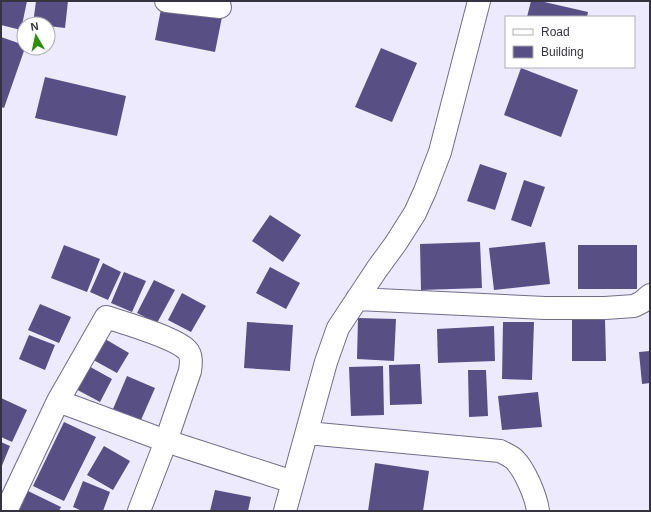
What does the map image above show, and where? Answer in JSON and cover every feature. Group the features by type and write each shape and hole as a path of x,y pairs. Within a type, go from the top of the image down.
{"street":[{"path":"166,1 220,7"},
{"path":"285,511 328,355 338,328 396,243 415,213 426,191 440,152 479,1"},
{"path":"357,299 545,308 605,308 634,306 642,302 650,295"},
{"path":"6,511 58,402 106,317 171,339 187,350 191,365 166,442 139,511"},
{"path":"58,402 166,442 293,482"},
{"path":"307,433 500,451 514,460 523,473 537,500 538,511"},
{"path":"149,511 150,484"}],"building":[{"path":"1,1 27,1 24,16 16,16 16,29 1,25"},
{"path":"36,1 68,1 65,28 56,27 56,16 34,16"},
{"path":"531,1 540,1 588,12 587,16 527,16"},
{"path":"162,4 222,17 215,52 155,40"},
{"path":"1,37 16,42 16,56 22,56 4,108 1,107"},
{"path":"381,48 417,63 392,122 355,107"},
{"path":"521,68 578,90 561,137 504,115"},
{"path":"45,77 126,96 117,136 35,118"},
{"path":"480,164 507,173 495,210 467,201"},
{"path":"524,180 545,187 531,227 511,220"},
{"path":"270,215 301,235 283,262 252,241"},
{"path":"480,242 482,288 421,290 420,244"},
{"path":"545,242 550,284 494,290 489,248"},
{"path":"64,245 100,259 87,292 51,278"},
{"path":"578,245 637,245 637,289 578,289"},
{"path":"103,263 121,272 108,300 90,292"},
{"path":"270,267 300,283 286,309 256,293"},
{"path":"124,272 146,281 132,312 111,303"},
{"path":"154,280 175,290 157,323 137,313"},
{"path":"182,293 206,306 191,332 168,320"},
{"path":"40,304 71,317 59,343 28,330"},
{"path":"358,318 396,319 394,361 357,359"},
{"path":"572,319 605,319 606,361 572,361"},
{"path":"247,322 293,325 290,371 244,368"},
{"path":"503,322 534,322 532,380 502,379"},
{"path":"494,326 495,361 438,363 437,329"},
{"path":"29,335 55,345 45,370 19,359"},
{"path":"100,336 129,353 117,373 88,357"},
{"path":"650,351 650,383 642,384 639,352"},
{"path":"85,364 112,379 100,402 72,387"},
{"path":"420,364 422,404 390,405 389,365"},
{"path":"383,366 384,415 351,416 349,367"},
{"path":"468,370 486,370 488,416 469,417"},
{"path":"127,376 155,388 141,420 113,409"},
{"path":"538,392 542,427 502,430 498,396"},
{"path":"1,398 27,410 12,442 1,437"},
{"path":"64,422 96,437 64,501 33,486"},
{"path":"1,442 10,446 1,468"},
{"path":"104,446 130,461 113,490 87,475"},
{"path":"375,463 429,471 423,511 368,511"},
{"path":"83,481 110,492 103,511 82,511 73,507"},
{"path":"215,490 251,497 248,511 210,511"},
{"path":"28,491 61,507 59,511 19,511"}]}
